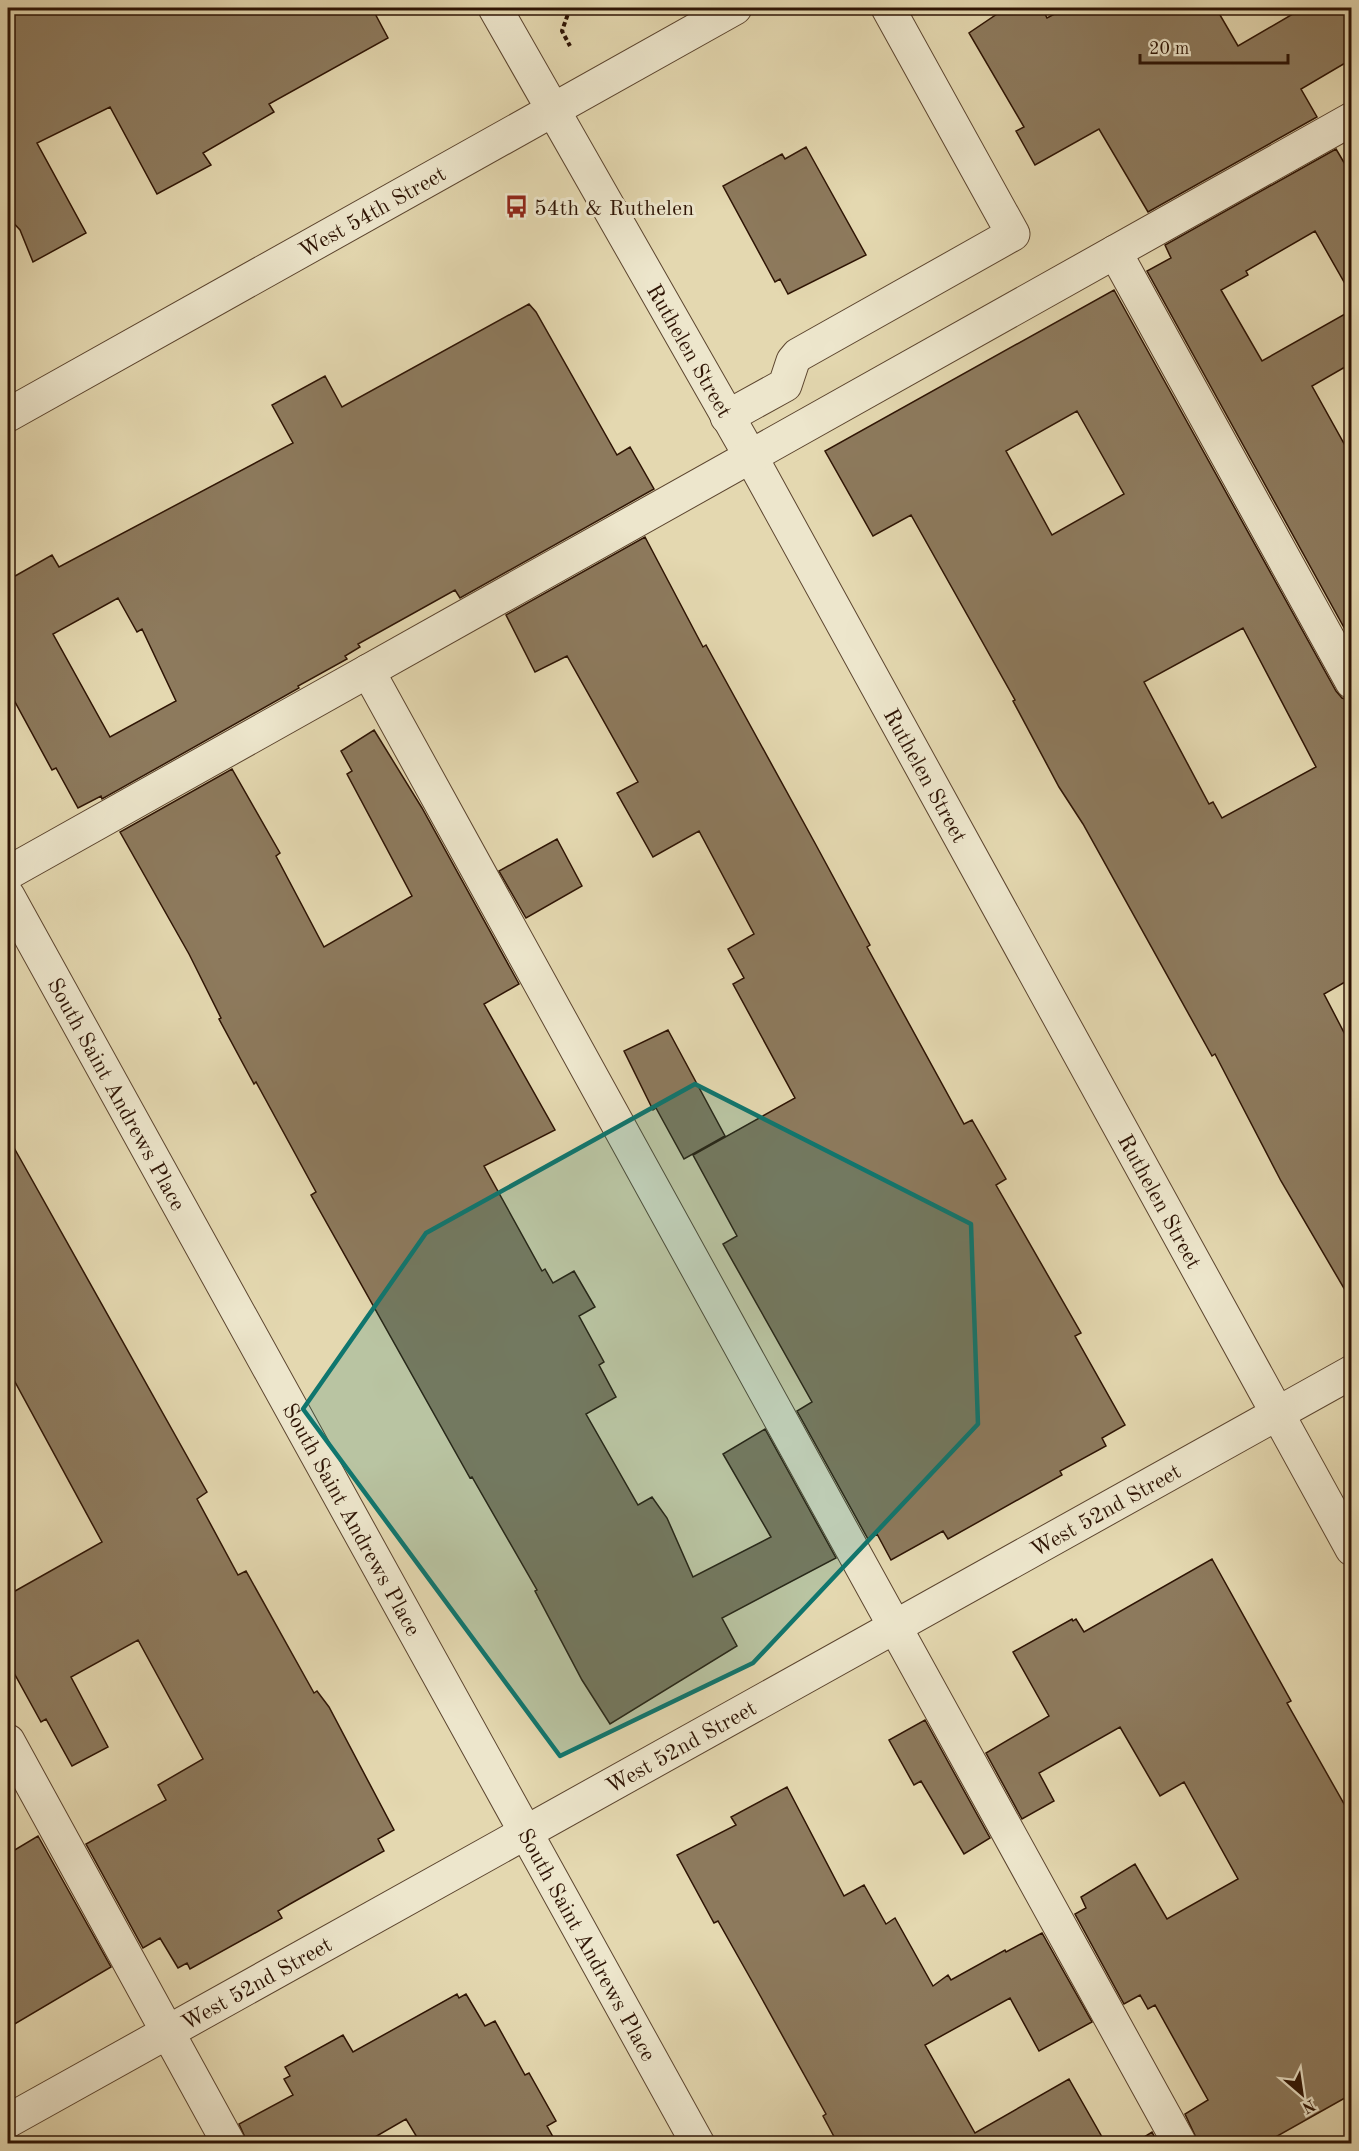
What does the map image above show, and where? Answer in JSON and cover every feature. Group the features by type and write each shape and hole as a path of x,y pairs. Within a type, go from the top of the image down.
{"street":[{"name":"Ruthelen Street","path":"495,8 751,457 1352,1549"},
{"name":"West 54th Street","path":"8,415 735,8"},
{"path":"727,417 785,385 793,361 798,355 1013,234 888,8"},
{"path":"8,873 1352,119"},
{"path":"1115,252 1352,682"},
{"path":"368,671 1180,2144"},
{"name":"South Saint Andrews Place","path":"8,896 698,2144"},
{"name":"West 52nd Street","path":"8,2121 1352,1372"},
{"path":"8,1741 229,2144"}],"path":[{"path":"570,8 562,31 570,46"}],"highlighted area":[{"path":"695,1084 971,1224 978,1424 753,1663 560,1756 303,1409 426,1233"}],"building":[{"path":"8,8 372,8 388,38 269,104 274,112 203,153 211,165 157,194 110,107 37,143 86,233 33,262 20,230 8,217"},
{"path":"1006,8 1042,8 1047,18 1066,8 1216,8 1238,46 1303,8 1352,8 1352,59 1301,89 1317,117 1148,212 1099,129 1035,165 1016,131 1024,127 969,33"},
{"path":"806,147 866,255 788,294 780,279 775,282 723,186 782,154 785,159"},
{"path":"1336,149 1352,176 1352,296 1315,231 1246,271 1248,275 1221,290 1262,361 1352,310 1352,363 1312,386 1352,458 1352,642 1147,271 1171,258 1165,245"},
{"path":"1114,290 1336,691 1342,698 1352,701 1352,978 1324,994 1352,1048 1352,1302 1281,1181 1215,1054 1212,1056 1083,824 1059,787 1013,701 1015,700 911,515 873,536 825,451","holes":["1077,411 1124,494 1052,535 1006,451","1243,628 1316,767 1222,818 1213,802 1209,804 1144,682"]},
{"path":"529,304 536,312 617,455 630,447 654,489 460,598 455,590 358,644 360,647 345,656 347,659 298,686 299,688 102,799 101,796 78,808 56,768 52,770 8,689 8,580 52,555 59,567 293,443 272,405 325,376 342,407","holes":["118,598 137,632 142,629 176,701 110,737 53,634"]},
{"path":"645,537 703,647 706,645 816,845 870,945 867,947 964,1124 972,1120 1006,1179 996,1185 1081,1333 1075,1336 1125,1425 1102,1438 1106,1446 1060,1471 1062,1475 948,1539 943,1531 891,1560 877,1534 868,1539 797,1411 812,1402 723,1244 737,1236 693,1155 795,1098 733,984 744,978 728,949 754,934 699,831 653,857 617,793 638,782 567,656 535,672 506,615"},
{"path":"374,730 422,808 519,984 484,1004 555,1130 484,1166 542,1271 545,1269 553,1283 574,1271 595,1307 579,1316 604,1362 599,1365 616,1397 586,1414 638,1505 652,1497 667,1518 693,1577 771,1537 723,1454 765,1429 836,1558 722,1618 737,1646 610,1724 582,1680 535,1591 537,1590 472,1477 470,1478 311,1195 316,1192 256,1082 254,1084 219,1019 221,1018 189,954 120,832 232,769 280,853 276,856 324,947 412,896 347,774 352,771 341,751"},
{"path":"557,839 582,886 526,918 499,871"},
{"path":"668,1030 725,1136 684,1159 656,1108 653,1110 624,1051"},
{"path":"8,1137 207,1492 197,1499 238,1575 246,1571 314,1693 317,1691 329,1707 394,1830 378,1839 384,1851 278,1911 282,1918 190,1969 187,1963 178,1968 160,1938 143,1948 86,1844 166,1800 158,1785 203,1759 138,1640 71,1677 108,1747 72,1766 46,1719 41,1722 8,1662 8,1595 102,1542 8,1369"},
{"path":"1212,1559 1291,1701 1287,1703 1352,1818 1352,2094 1263,2144 1199,2144 1185,2114 1208,2100 1155,2005 1148,2009 1140,1995 1124,2004 1075,1914 1086,1908 1081,1897 1135,1864 1167,1919 1238,1879 1184,1782 1160,1796 1120,1727 1039,1773 1054,1801 1022,1819 986,1753 1049,1716 1013,1652 1072,1619 1073,1621 1076,1619 1084,1632"},
{"path":"925,1720 990,1838 964,1854 921,1781 914,1785 889,1740"},
{"path":"787,1787 844,1896 864,1885 886,1924 895,1918 933,1986 948,1975 951,1980 1005,1950 1006,1952 1042,1933 1092,2022 1039,2051 1010,1998 925,2045 975,2133 1069,2079 1106,2144 838,2144 823,2116 826,2114 757,1990 718,1921 714,1923 677,1855 736,1825 731,1817"},
{"path":"38,1836 111,1967 8,2028 8,1854"},
{"path":"457,1994 459,1998 466,1994 485,2026 495,2021 525,2075 529,2073 556,2121 547,2126 557,2144 421,2144 406,2119 363,2144 248,2144 239,2124 293,2095 284,2079 290,2076 285,2067 343,2035 353,2052"},
{"path":"1152,2132 1158,2144 1133,2144"}],"place":[{"name":"54th & Ruthelen","path":"516,207"}]}
